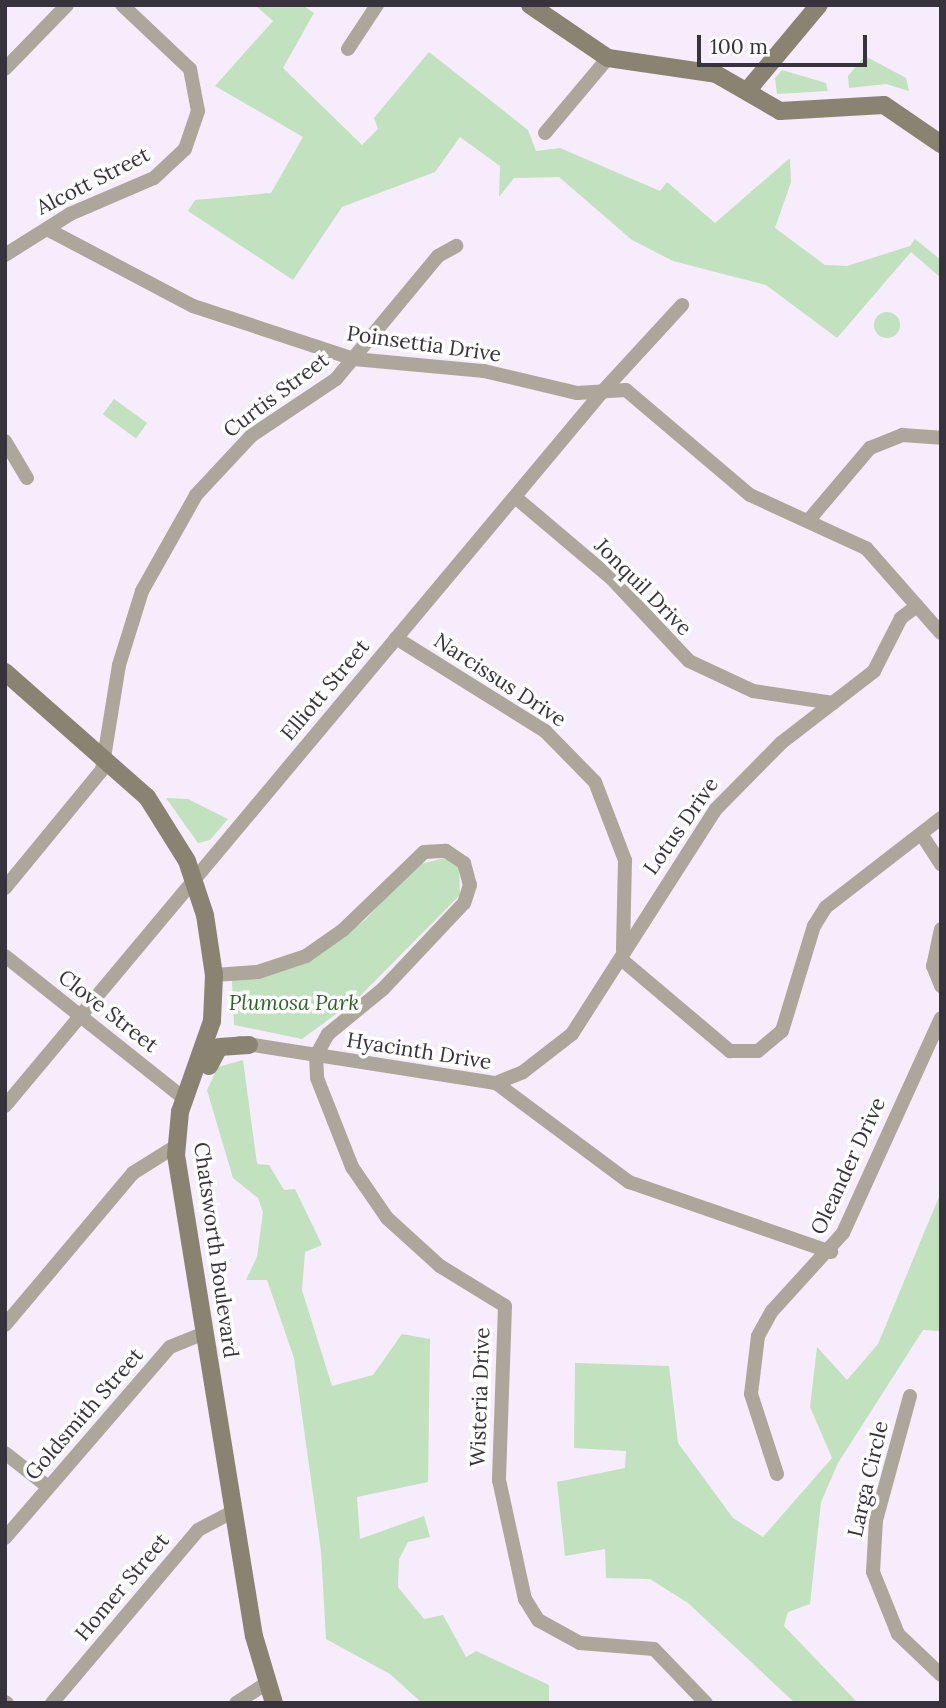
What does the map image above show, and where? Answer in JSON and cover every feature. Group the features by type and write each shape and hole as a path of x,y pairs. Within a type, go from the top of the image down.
{"main road":[{"path":"530,5 608,58 708,72 786,112 884,105 941,144"},
{"path":"747,91 819,5"},
{"name":"Chatsworth Boulevard","path":"5,672 106,757 154,807 194,879 214,975 209,1037 189,1091 176,1146 234,1511 267,1683 274,1703"},
{"path":"189,1091 205,1073 217,1048 249,1045"}],"street":[{"path":"5,69 67,5"},
{"name":"Alcott Street","path":"5,255 47,229 142,185 170,165 195,125 197,94 190,69 122,5"},
{"path":"348,49 376,5"},
{"path":"544,133 608,58"},
{"name":"Poinsettia Drive","path":"47,229 204,310 355,359 484,371 577,393 626,390 750,495 860,544 941,633"},
{"name":"Curtis Street","path":"5,888 99,776 106,757 126,639 166,541 232,454 355,359 438,256 456,246"},
{"name":"Elliott Street","path":"5,1106 603,391 682,305"},
{"path":"808,521 870,449 902,435 941,438"},
{"path":"5,441 27,478"},
{"name":"Jonquil Drive","path":"515,497 612,579 689,662 753,691 833,703"},
{"name":"Lotus Drive","path":"496,1083 523,1072 572,1034 716,808 753,768 879,666 901,618 917,606"},
{"name":"Narcissus Drive","path":"396,638 545,732 595,782 614,819 628,882 621,960"},
{"path":"621,960 730,1051 758,1051 782,1031 814,926 826,907 941,818"},
{"path":"922,835 941,864"},
{"path":"214,975 258,972 297,961 343,930 419,854 443,850 459,857 470,885 462,906 383,989 331,1031 316,1056"},
{"path":"941,929 933,966 941,986"},
{"name":"Clove Street","path":"5,956 80,1016 189,1091"},
{"name":"Oleander Drive","path":"777,1474 752,1406 753,1351 772,1311 831,1252 941,1018"},
{"name":"Hyacinth Drive","path":"209,1037 496,1083 629,1182 831,1252"},
{"name":"Wisteria Drive","path":"316,1056 317,1077 342,1144 380,1210 432,1260 505,1306 497,1463 526,1599 538,1620 567,1640 628,1642 663,1654 706,1703"},
{"path":"5,1325 133,1173 176,1146"},
{"name":"Goldsmith Street","path":"5,1538 47,1486 170,1347 205,1333"},
{"name":"Larga Circle","path":"910,1396 876,1520 873,1572 898,1634 941,1675"},
{"path":"5,1453 47,1486"},
{"name":"Homer Street","path":"52,1703 198,1530 234,1511"},
{"path":"236,1703 267,1683"}],"green space":[{"path":"255,5 302,5 314,13 283,68 362,145 378,129 374,118 429,52 528,130 536,151 560,148 660,191 667,182 715,223 790,158 791,182 775,228 825,265 847,266 910,246 915,239 941,260 941,278 911,252 837,338 766,285 673,261 632,240 559,177 514,178 499,197 500,166 460,137 435,172 342,207 293,280 188,211 195,200 271,193 303,137 215,86 273,21"},
{"path":"865,56 906,78 909,91 886,84 849,88 848,76"},
{"path":"782,70 826,83 828,91 777,94 775,78"},
{"path":"887,312 896,316 900,325 896,334 887,338 878,334 874,325 878,316"},
{"path":"114,399 147,423 136,438 103,414"},
{"path":"166,798 188,799 228,819 210,840 198,843"},
{"name":"Plumosa Park","path":"444,858 459,868 460,895 358,998 302,1039 234,1025 232,981 314,959 365,920 416,865"},
{"path":"243,1060 257,1164 269,1165 284,1190 295,1189 322,1245 305,1252 302,1290 332,1386 373,1375 402,1334 430,1339 428,1482 357,1497 360,1539 424,1516 430,1537 408,1542 399,1559 398,1587 424,1619 443,1615 466,1657 476,1651 549,1685 549,1703 422,1703 390,1674 326,1639 321,1551 294,1358 267,1280 246,1280 257,1257 263,1212 258,1198 233,1178 207,1090 218,1067"},
{"path":"941,1192 941,1331 923,1330 838,1463 821,1502 810,1604 788,1612 784,1626 858,1703 795,1703 688,1603 650,1579 606,1578 605,1549 565,1556 557,1482 625,1468 626,1451 574,1448 575,1363 669,1366 678,1443 733,1518 763,1537 832,1458 810,1407 817,1347 847,1380 878,1344"}]}
